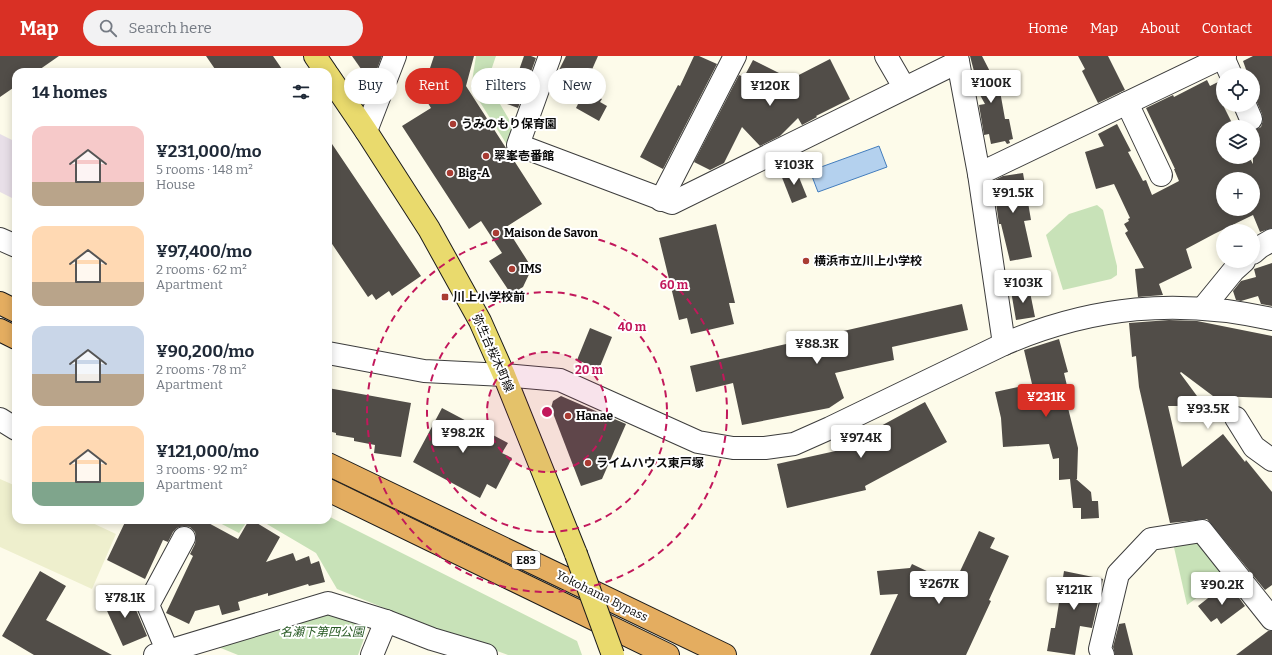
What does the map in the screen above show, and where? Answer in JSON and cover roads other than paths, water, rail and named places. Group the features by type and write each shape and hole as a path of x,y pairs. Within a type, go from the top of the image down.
{"highway":[{"path":"0,303 12,309"},
{"path":"0,330 12,336"},
{"name":"Yokohama Bypass","path":"332,466 725,655"},
{"name":"Yokohama Bypass","path":"332,492 668,655"}],"main road":[{"path":"315,56 323,68"},
{"name":"弥生台桜木町線","path":"332,81 429,229 480,321 504,375 576,554 613,655"}],"street":[{"path":"366,131 395,56"},
{"path":"550,56 518,145 672,203 957,59 978,174 1004,344"},
{"path":"662,200 735,56"},
{"path":"886,56 904,87"},
{"path":"978,174 1127,103 1226,63"},
{"path":"1127,103 1161,175"},
{"path":"0,239 12,244"},
{"path":"1260,247 1272,240"},
{"path":"1203,308 1236,268"},
{"path":"332,354 424,371 504,375 560,380 698,442 733,448 764,448 794,444 1004,344 1032,332 1060,324 1106,313 1136,308 1177,307 1203,308 1243,313 1272,319"},
{"path":"1236,418 1254,447 1272,460"},
{"path":"0,419 12,426"},
{"path":"1103,655 1100,649 1118,574 1151,539 1202,531 1272,619"},
{"path":"184,538 148,605 163,653 328,602 386,621 432,647 483,654"},
{"path":"372,655 386,621"}],"water":[{"path":"879,146 887,167 818,192 810,171"}],"place":[{"name":"うみのもり保育園","path":"453,124"},
{"name":"翠峯壱番館","path":"486,156"},
{"name":"Big-A","path":"450,173"},
{"name":"Maison de Savon","path":"496,233"},
{"name":"横浜市立川上小学校","path":"806,261"},
{"name":"IMS","path":"512,269"},
{"name":"川上小学校前","path":"445,297"},
{"name":"Hanae","path":"568,416"},
{"name":"ライムハウス東戸塚","path":"588,463"}],"park label":[{"name":"名瀬下第四公園","path":"322,632"}]}
